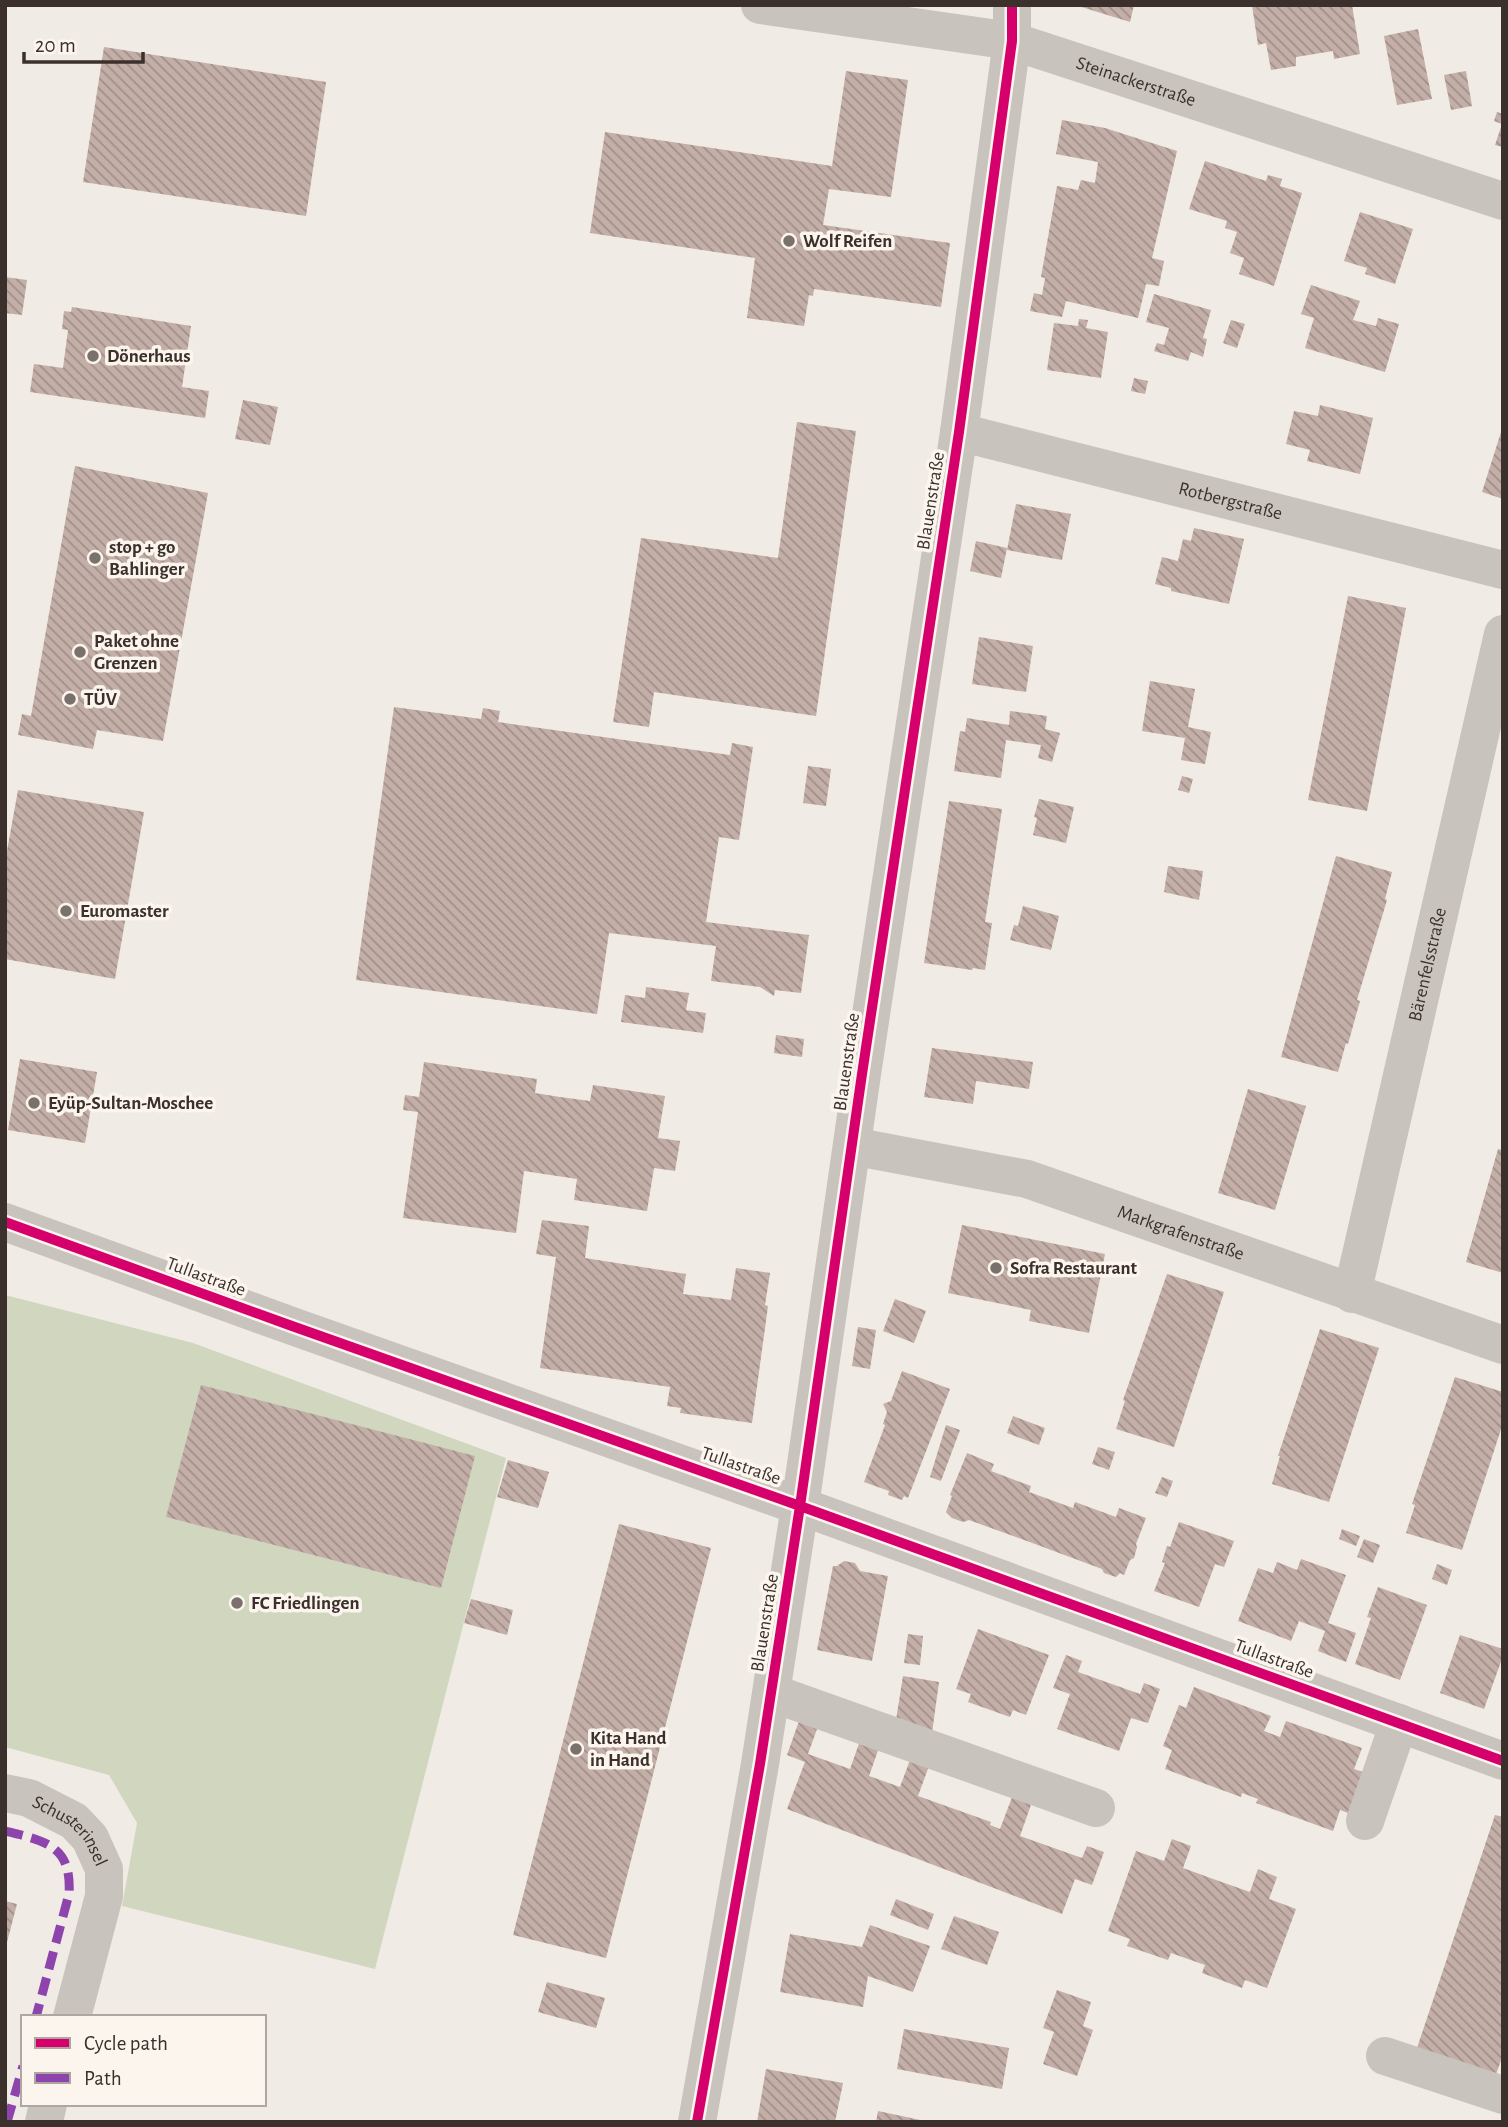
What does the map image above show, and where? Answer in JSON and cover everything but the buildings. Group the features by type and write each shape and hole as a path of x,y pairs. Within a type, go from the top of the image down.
{"street":[{"name":"Steinackerstraße","path":"760,5 1012,23 1503,201"},
{"name":"Blauenstraße","path":"697,2122 772,1693 959,432 1012,23"},
{"name":"Rotbergstraße","path":"959,432 1503,570"},
{"name":"Bärenfelsstraße","path":"1352,1294 1503,635"},
{"name":"Markgrafenstraße","path":"852,1146 1027,1179 1503,1345"},
{"name":"Tullastraße","path":"5,1222 1503,1761"},
{"name":"Blauenstraße","path":"772,1693 1096,1808"},
{"path":"1365,1821 1399,1723"},
{"name":"Schusterinsel","path":"5,1793 29,1798 74,1821 90,1838 104,1869 104,1896 73,2015"},
{"path":"1385,2056 1503,2095"}],"green space":[{"name":"FC Friedlingen","path":"5,1295 193,1343 506,1458 375,1969 122,1906 137,1823 109,1775 5,1747"}],"marked path":[{"path":"5,1831 44,1842 53,1848 61,1855 69,1878 69,1894 37,2015"},
{"path":"7,2122 21,2073"}],"cycle path":[{"path":"697,2122 760,1764 800,1506 959,432 1012,41 1012,5"},
{"path":"5,1222 1503,1761"}],"place":[{"name":"Wolf Reifen","path":"789,241"},
{"name":"Dönerhaus","path":"93,356"},
{"name":"stop + go Bahlinger","path":"95,558"},
{"name":"Paket ohne Grenzen","path":"80,652"},
{"name":"TÜV","path":"70,699"},
{"name":"Euromaster","path":"66,911"},
{"name":"Eyüp-Sultan-Moschee","path":"34,1103"},
{"name":"Sofra Restaurant","path":"996,1268"},
{"name":"FC Friedlingen","path":"237,1603"},
{"name":"Kita Hand in Hand","path":"576,1749"}]}
